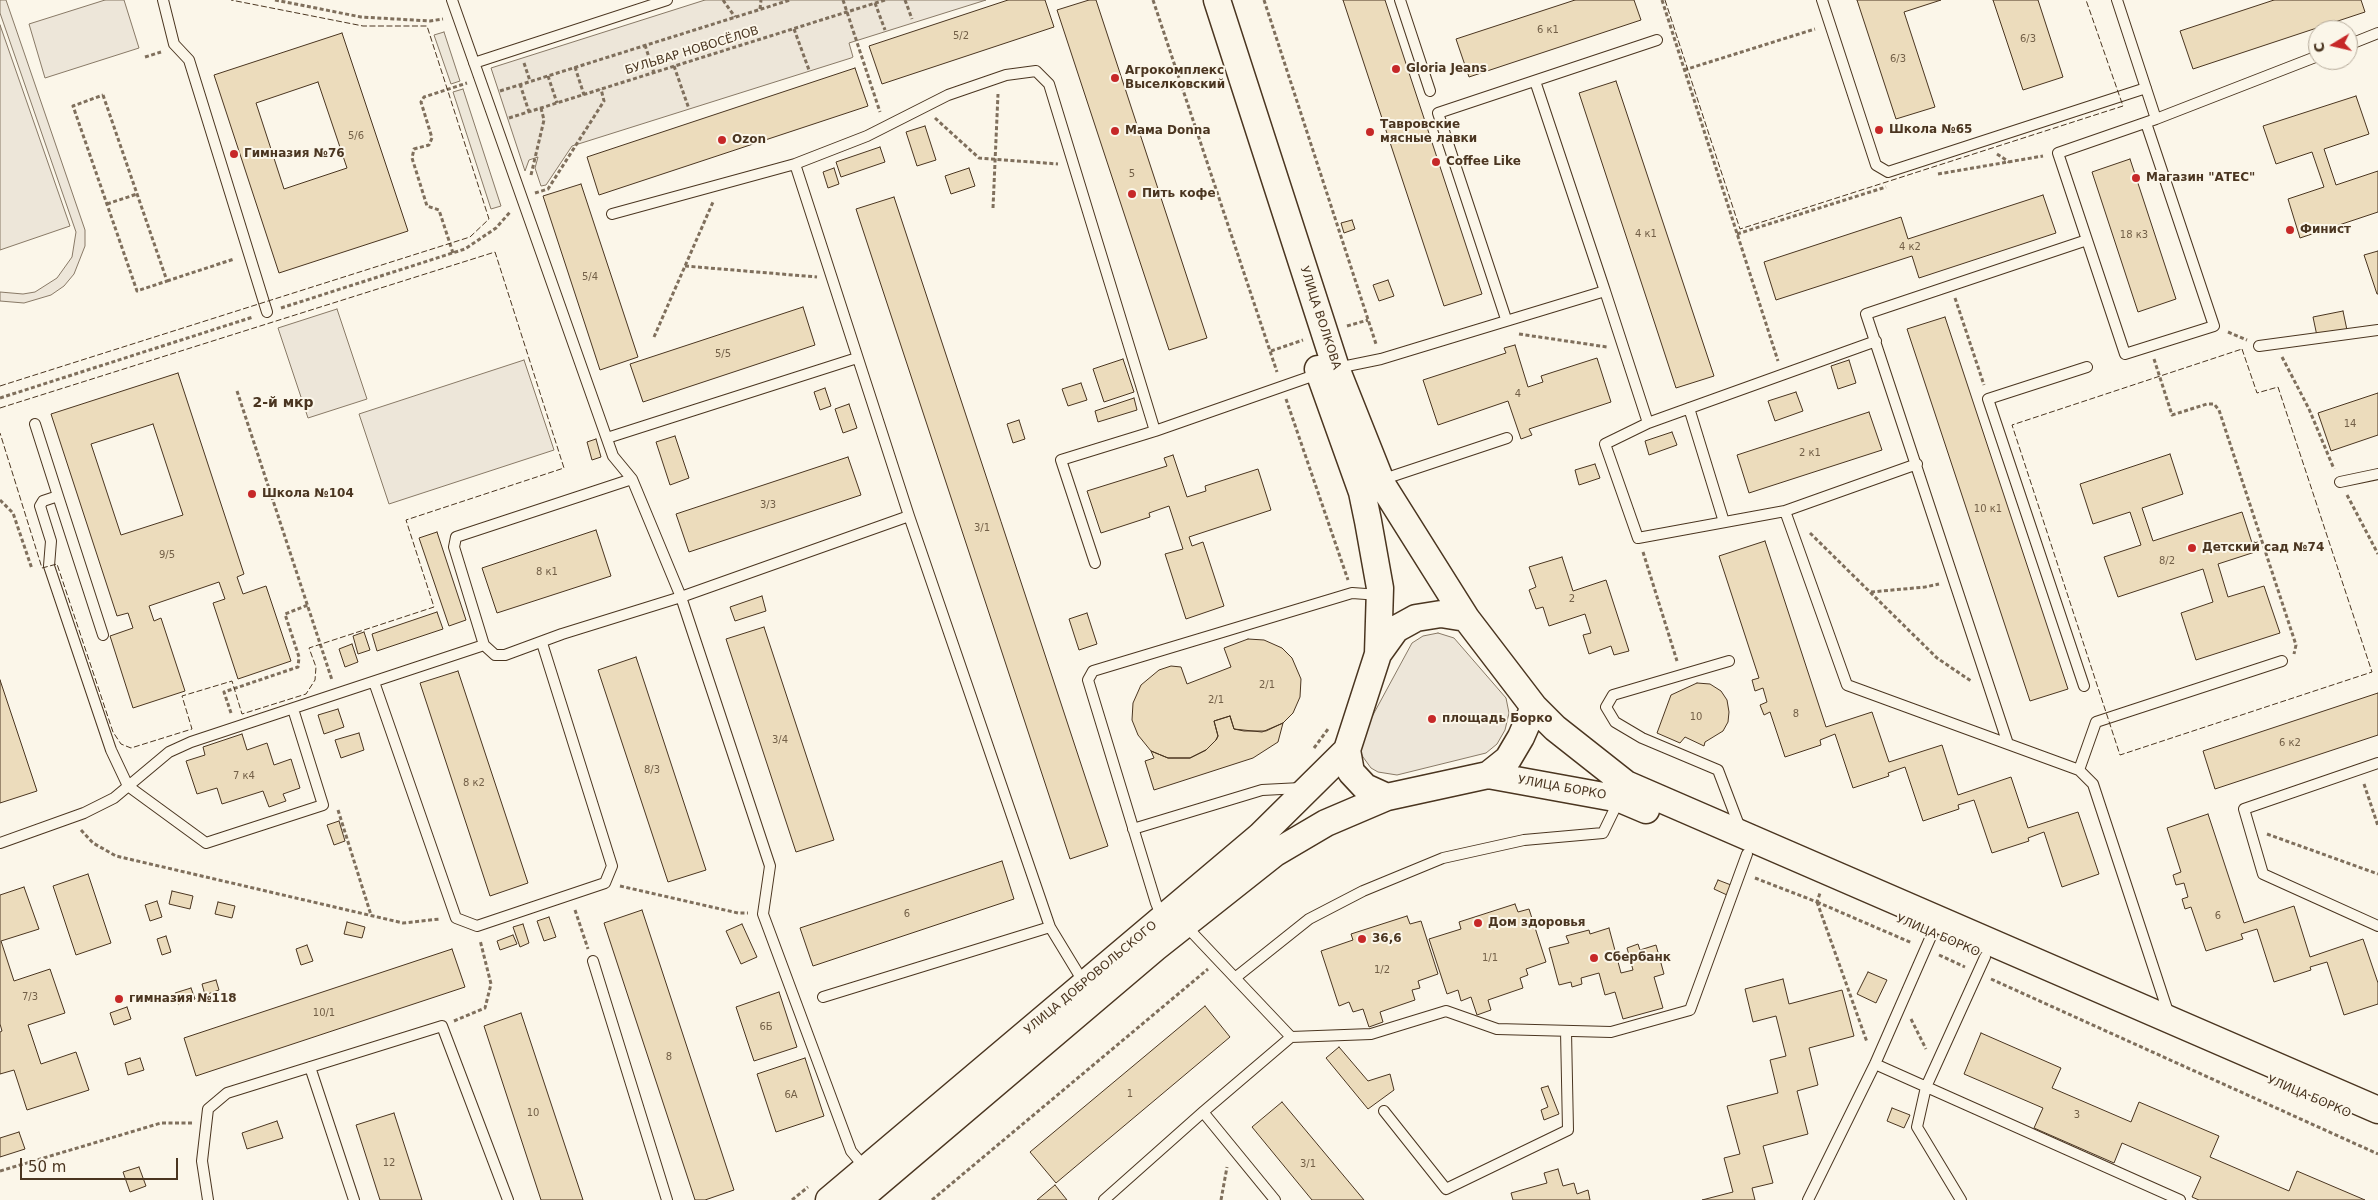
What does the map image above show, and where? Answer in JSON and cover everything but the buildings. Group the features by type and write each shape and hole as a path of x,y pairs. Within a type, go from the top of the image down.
{"main road":[{"name":"УЛИЦА ВОЛКОВА","path":"1198,0 1328,371 1371,486 1466,618"},
{"name":"УЛИЦА ВОЛКОВА","path":"1217,0 1328,371"},
{"path":"1371,486 1380,595 1378,654 1347,750 1351,772 1365,787 1387,797 1488,775 1508,758 1521,737 1534,707 1466,618 1441,614 1416,618 1396,629 1378,654"},
{"name":"УЛИЦА БОРКО","path":"1534,707 1555,728 1626,784 1743,854 1820,894 1981,965 2378,1127"},
{"name":"УЛИЦА ДОБРОВОЛЬСКОГО","path":"858,1200 1173,921 1347,750"},
{"name":"УЛИЦА БОРКО","path":"1488,775 1620,799 1743,854 2171,1020 2378,1110"},
{"name":"УЛИЦА ДОБРОВОЛЬСКОГО","path":"829,1200 1084,983 1275,853 1326,822 1387,797"}],"lane":[{"path":"163,0 174,44 189,60 267,312"},
{"path":"452,0 613,456 632,479 681,597 770,866 763,914 851,1151 866,1169"},
{"path":"474,63 667,0"},
{"path":"1400,0 1430,91"},
{"path":"1822,0 1876,165 1888,172 2146,88"},
{"path":"2117,0 2146,88 2151,121 2214,326 2125,354 2058,153 2151,121 2308,60"},
{"path":"2358,41 2378,33"},
{"path":"1506,319 1438,114 1657,40"},
{"path":"612,214 795,164 885,127 948,96 999,78 1036,71 1049,84 1155,431"},
{"path":"1535,82 1648,423"},
{"path":"795,164 909,516 1050,927 1084,983"},
{"path":"2008,744 1866,314 2087,240"},
{"path":"1096,563 1061,460 1155,431 1328,371 1381,359 1605,290"},
{"path":"2259,346 2378,330"},
{"path":"1876,341 1648,423 1604,444 1638,538 1785,511 1917,464"},
{"path":"607,438 857,358"},
{"path":"2084,686 1988,399 2087,367"},
{"path":"1689,408 1724,522"},
{"path":"35,424 103,635"},
{"path":"1371,486 1507,438"},
{"path":"2340,482 2378,474"},
{"path":"632,479 456,537 454,547 484,645 495,655 505,655 542,643 562,634 681,597 909,516"},
{"path":"58,496 43,501 40,506 50,542 50,566 111,750 128,786 206,843 323,805 293,709"},
{"path":"1785,511 1847,685 2079,770 2093,784 2171,1020"},
{"path":"1291,1037 1218,960 1173,921 1156,903 1088,680 1093,671 1352,592 1380,595"},
{"path":"374,682 456,918 477,926 605,882 612,866 542,643"},
{"path":"0,843 71,818 114,798 170,752 484,645"},
{"path":"1104,1200 1202,1112 1291,1037 1371,1034 1446,1011 1496,1029 1611,1032 1690,1010 1743,854 1718,770 1642,738 1615,722 1606,707 1613,695 1729,661"},
{"path":"2079,770 2096,722 2282,661"},
{"path":"2378,763 2244,808 2263,874 2378,926"},
{"path":"1133,828 1262,790 1308,788"},
{"path":"1235,978 1309,919 1363,891 1443,858 1524,840 1603,833 1620,799"},
{"path":"823,997 1050,927"},
{"path":"1808,1200 1875,1064 1928,941"},
{"path":"593,961 666,1200"},
{"path":"1961,1200 1917,1127 1926,1087 1981,965"},
{"path":"208,1200 202,1161 208,1109 227,1093 442,1026 508,1200"},
{"path":"1384,1111 1446,1189 1568,1130 1566,1031"},
{"path":"1875,1064 2180,1200"},
{"path":"310,1067 354,1200"},
{"path":"1202,1112 1275,1200"}],"path":[{"path":"276,0 361,17 430,21 458,17"},
{"path":"723,0 735,17"},
{"path":"760,9 761,0"},
{"name":"БУЛЬВАР НОВОСЁЛОВ","path":"495,92 790,0"},
{"path":"843,0 885,127"},
{"name":"БУЛЬВАР НОВОСЁЛОВ","path":"504,120 886,0"},
{"path":"905,0 912,20"},
{"path":"1153,0 1352,592"},
{"path":"1264,0 1381,359"},
{"path":"1662,0 1782,375"},
{"path":"876,3 885,30"},
{"path":"1684,70 1830,24"},
{"path":"794,28 809,70"},
{"path":"645,45 654,73"},
{"path":"145,57 168,49"},
{"path":"674,66 689,110"},
{"path":"575,67 584,95"},
{"path":"548,76 557,103"},
{"path":"993,208 999,78"},
{"path":"453,253 439,210 427,206 412,158 414,149 429,145 432,138 421,102 424,97 480,79"},
{"path":"520,84 528,112"},
{"path":"528,196 548,189 604,101 601,89"},
{"path":"167,281 103,95 73,106 137,291 249,254"},
{"path":"530,179 544,120 541,108"},
{"path":"923,108 979,158 1045,164 1073,163"},
{"path":"1936,174 2058,153"},
{"path":"654,337 721,184"},
{"path":"1737,234 1889,186"},
{"path":"107,204 137,194"},
{"path":"685,266 832,279"},
{"path":"1951,286 1988,399"},
{"path":"1506,319 1510,333 1624,349"},
{"path":"2214,326 2259,346"},
{"path":"2275,344 2309,409 2340,482 2378,554"},
{"path":"2150,346 2172,414 2206,404 2214,404 2219,410 2296,645 2295,653 2282,661"},
{"path":"237,391 337,694"},
{"path":"0,500 14,513 34,575 42,578 53,575"},
{"path":"1795,507 1810,532 1937,658 1992,695"},
{"path":"1638,538 1681,675"},
{"path":"1870,592 1925,587 1954,580"},
{"path":"236,728 224,692 298,667 300,657 285,614 308,605"},
{"path":"1310,752 1333,722"},
{"path":"2359,770 2378,826"},
{"path":"323,805 335,800 371,915"},
{"path":"71,818 93,842 116,856 403,923 456,918"},
{"path":"2250,828 2378,874"},
{"path":"1743,854 1820,894 1981,965 2378,1154"},
{"path":"605,882 738,913 763,914"},
{"path":"1820,894 1875,1064"},
{"path":"569,895 593,961"},
{"path":"442,1026 485,1008 491,984 477,926"},
{"path":"932,1200 1218,960"},
{"path":"1902,1002 1935,1068"},
{"path":"0,1172 161,1123 206,1125"},
{"path":"1221,1200 1231,1146"}],"shaded area":[{"path":"0,0 6,0 85,230 85,246 74,274 64,286 51,295 24,303 0,301 0,292 23,294 35,292 57,278 72,257 76,232 0,13"},
{"path":"105,0 124,0 139,48 45,78 29,24"},
{"path":"705,0 986,0 849,43 853,57 851,58 572,146 546,185 541,186 535,168 538,157 529,160 525,171 491,68"},
{"path":"0,25 70,226 0,250"},
{"path":"444,32 460,81 451,84 434,35"},
{"path":"463,89 501,206 491,209 453,92"},
{"path":"337,309 367,399 308,418 278,328"},
{"path":"524,360 554,450 389,504 359,414"},
{"path":"1438,633 1454,638 1506,698 1509,713 1505,730 1497,744 1486,753 1397,775 1378,772 1371,768 1360,751 1361,737 1412,643 1423,636"}],"fence":[{"path":"0,386 470,237 489,219 427,26 363,26 231,0"},
{"path":"1665,0 1740,229 2123,106 2086,0"},
{"path":"0,408 495,252 564,468 406,520 434,607 309,648 316,667 315,680 306,694 242,714 232,681 182,696 192,729 131,748 121,744 113,732 57,564 42,568 0,433"},
{"path":"2242,349 2257,393 2278,387 2372,672 2120,755 2012,425 2242,349"}],"place":[{"name":"Gloria Jeans","path":"1396,69"},
{"name":"Агрокомплекс Выселковский","path":"1115,78"},
{"name":"Школа №65","path":"1879,130"},
{"name":"Мама Donna","path":"1115,131"},
{"name":"Тавровские мясные лавки","path":"1370,132"},
{"name":"Ozon","path":"722,140"},
{"name":"Гимназия №76","path":"234,154"},
{"name":"Coffee Like","path":"1436,162"},
{"name":"Магазин \"АТЕС\"","path":"2136,178"},
{"name":"Пить кофе","path":"1132,194"},
{"name":"Финист","path":"2290,230"},
{"name":"Школа №104","path":"252,494"},
{"name":"Детский сад №74","path":"2192,548"},
{"name":"площадь Борко","path":"1432,719"},
{"name":"Дом здоровья","path":"1478,923"},
{"name":"36,6","path":"1362,939"},
{"name":"Сбербанк","path":"1594,958"},
{"name":"гимназия №118","path":"119,999"}],"district":[{"name":"2-й мкр","path":"283,403"}]}
